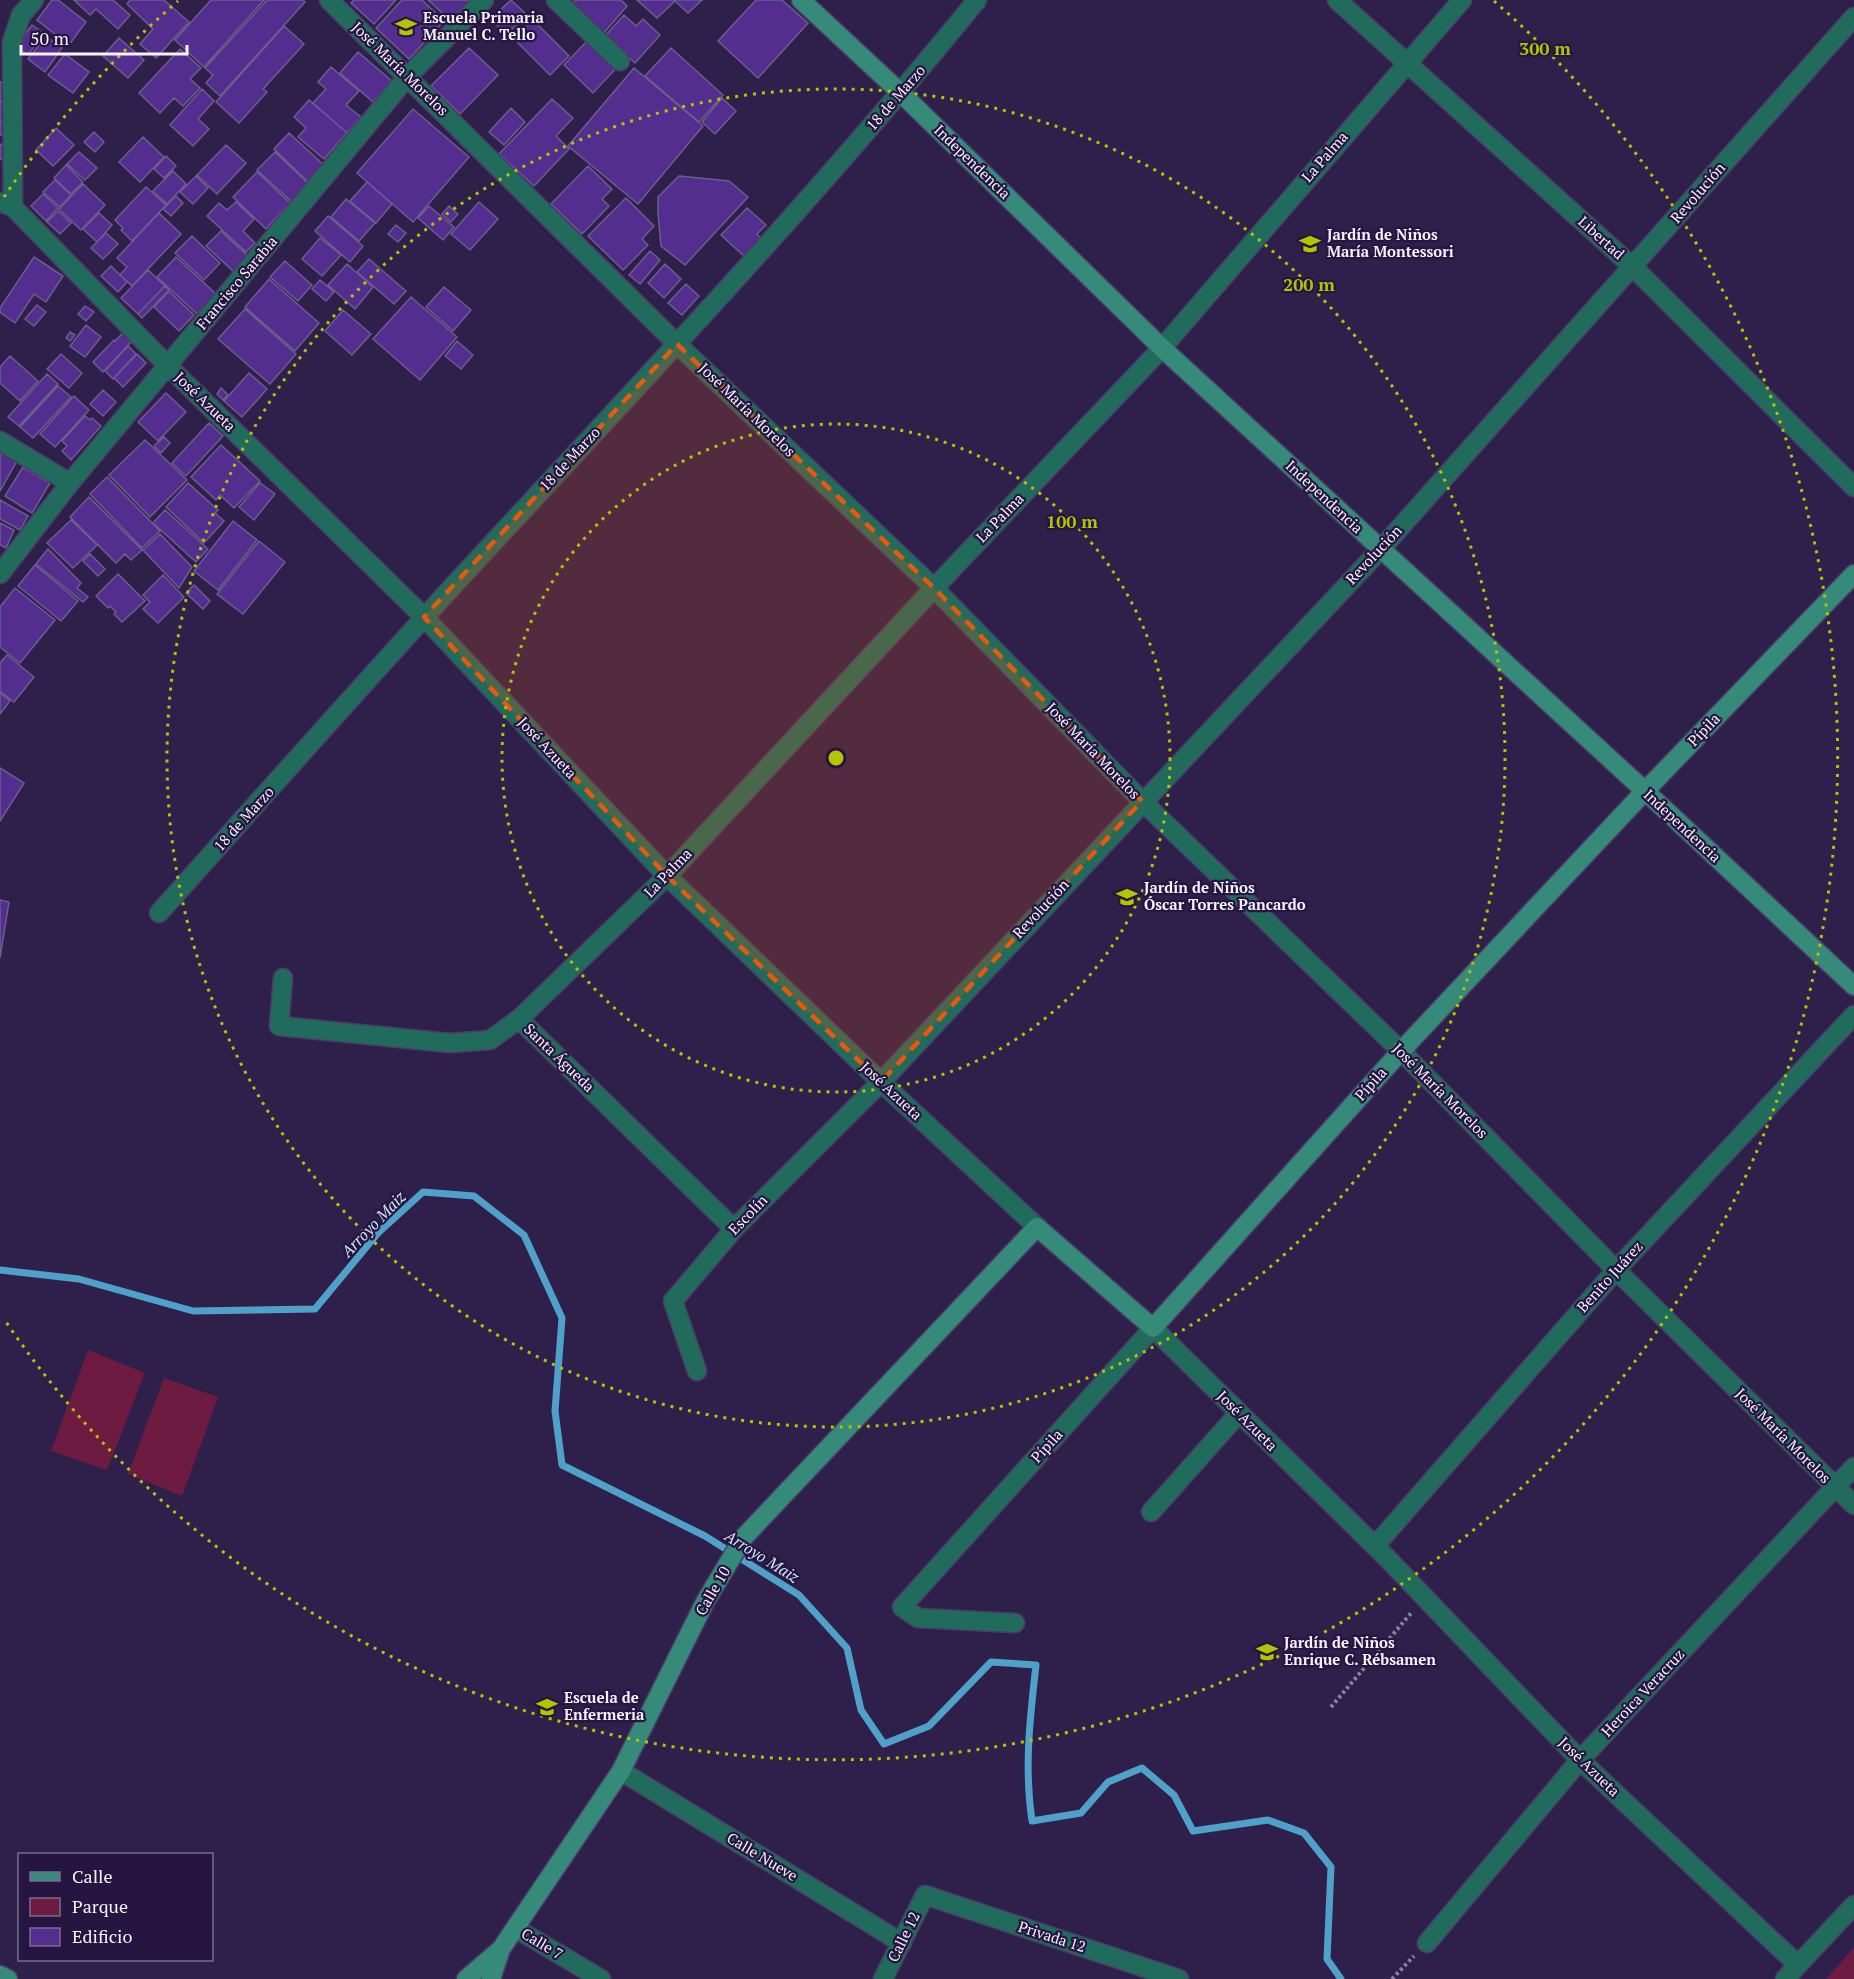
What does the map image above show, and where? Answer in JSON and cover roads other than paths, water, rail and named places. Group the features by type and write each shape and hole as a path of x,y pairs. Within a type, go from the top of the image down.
{"main road":[{"name":"Independencia","path":"801,0 901,93 1162,348 1854,986"},
{"name":"Pípila","path":"1153,1329 1401,1051 1645,791 1854,574"},
{"name":"José Azueta","path":"1037,1227 1153,1329"},
{"name":"Calle 10","path":"491,1979 501,1949 621,1771 705,1602 744,1537 1037,1227"},
{"name":"Calle 10","path":"466,1979 501,1949"},
{"path":"0,1975 9,1979"}],"street":[{"path":"7,204 12,42 21,15 34,0"},
{"name":"José María Morelos","path":"329,0 677,344 933,588 1142,801 1401,1051 1616,1270 1854,1505"},
{"name":"Francisco Sarabia","path":"0,574 70,483 408,76 484,0"},
{"path":"556,0 620,61"},
{"name":"18 de Marzo","path":"159,913 424,617 677,344 901,93 977,0"},
{"name":"Libertad","path":"1337,0 1633,267 1854,487"},
{"name":"La Palma","path":"519,1019 667,876 933,588 1162,348 1462,0"},
{"name":"Revolución","path":"880,1082 1381,549 1854,17"},
{"name":"José Azueta","path":"7,204 168,366 424,617 667,876 880,1082 1037,1227"},
{"path":"0,441 70,483"},
{"name":"Santa Águeda","path":"283,978 279,1026 450,1043 490,1040 519,1019 734,1229"},
{"name":"Benito Juárez","path":"1375,1546 1616,1270 1854,1015"},
{"name":"Escolín","path":"697,1371 673,1301 734,1229 880,1082"},
{"name":"José Azueta","path":"1153,1329 1375,1546 1580,1760 1798,1965"},
{"name":"Pípila","path":"1015,1623 918,1618 902,1607 1153,1329"},
{"path":"1151,1512 1239,1413"},
{"name":"Heroica Veracruz","path":"1427,1943 1580,1760 1854,1467"},
{"name":"Calle Nueve","path":"621,1771 902,1943"},
{"name":"Calle 12","path":"883,1979 925,1895"},
{"name":"Privada 12","path":"925,1895 1179,1979"},
{"path":"1785,1979 1854,1905"},
{"name":"Calle 7","path":"515,1928 601,1979"}],"waterway":[{"name":"Arroyo Maiz","path":"0,1270 79,1279 193,1311 315,1309 378,1233 423,1192 474,1196 524,1235 562,1318 555,1411 562,1465 705,1536 799,1595 847,1648 861,1710 884,1744 929,1726 991,1662 1036,1665 1028,1762 1032,1821 1081,1813 1108,1782 1142,1768 1174,1795 1193,1831 1268,1820 1304,1833 1331,1867 1327,1959 1341,1979"}],"place":[{"name":"Escuela Primaria Manuel C. Tello","path":"406,27"},
{"name":"Jardín de Niños María Montessori","path":"1310,244"},
{"name":"Jardín de Niños Óscar Torres Pancardo","path":"1127,897"},
{"name":"Jardín de Niños Enrique C. Rébsamen","path":"1267,1652"},
{"name":"Escuela de Enfermeria","path":"547,1707"}]}
